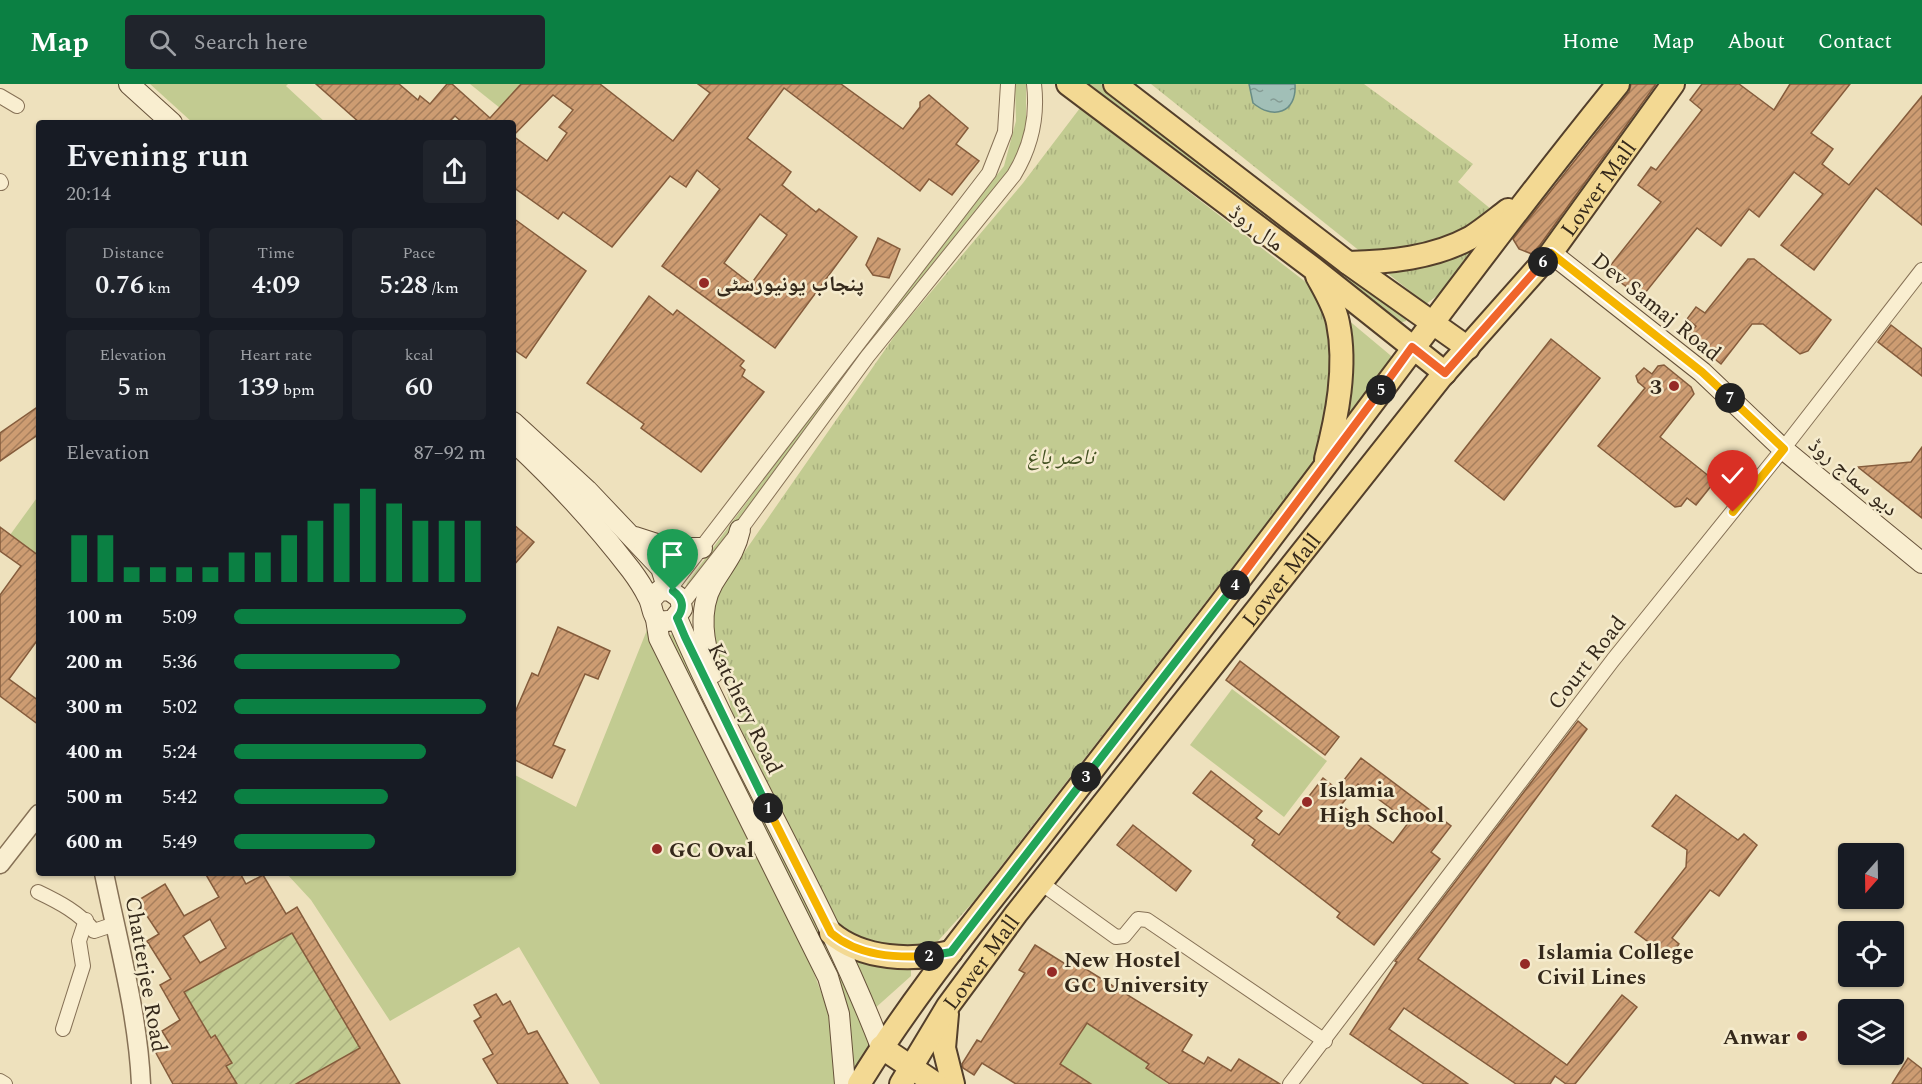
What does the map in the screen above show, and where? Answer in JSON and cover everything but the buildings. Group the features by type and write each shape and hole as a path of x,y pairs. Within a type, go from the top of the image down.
{"main road":[{"path":"129,84 169,120"},
{"name":"مال روڈ","path":"1068,84 1314,270 1445,373"},
{"name":"مال روڈ","path":"1115,84 1348,263 1468,348"},
{"name":"Lower Mall","path":"859,1084 881,1047 951,952 1322,472 1412,347 1526,198 1618,84"},
{"name":"Lower Mall","path":"903,1078 948,1006 1041,883 1445,373 1551,253 1673,84"},
{"path":"1348,263 1383,262 1424,256 1470,238 1526,198"},
{"name":"Dev Samaj Road","path":"1551,253 1702,372 1784,449"},
{"path":"1314,270 1335,312 1341,345 1335,422 1322,472"},
{"name":"Katchery Road","path":"516,425 661,568 723,716 831,933 881,1047"},
{"name":"Katchery Road","path":"516,444 580,506 632,570 653,610 659,638 828,976 839,1014 844,1084"},
{"name":"دیو سماج روڈ","path":"1784,449 1922,563"},
{"path":"723,716 705,648 704,618 712,584 735,551 740,530"},
{"path":"630,535 669,548 702,548"},
{"path":"655,593 674,600 668,622 653,610 655,593"},
{"path":"831,933 843,943 885,956 909,957 951,952"},
{"path":"948,1006 944,1048 953,1084"},
{"path":"881,1047 903,1078 936,1084"}],"street":[{"path":"674,600 702,548 989,173 1005,132 1008,84"},
{"path":"674,600 740,530 867,357 1014,175 1028,150 1035,116 1034,84"},
{"path":"0,96 17,106"},
{"name":"Court Road","path":"1290,1084 1613,660 1784,449 1922,270"},
{"path":"1,860 36,817"},
{"name":"Chatterjee Road","path":"105,876 140,1062 141,1084"},
{"path":"1041,883 1114,936 1124,936 1137,920 1147,920 1325,1041"},
{"path":"38,892 60,902 86,920 94,931 115,924"},
{"path":"63,1029 83,966 79,940 86,920"},
{"path":"0,1081 5,1084"}],"green space":[{"path":"150,84 288,84 286,86 323,120 190,120"},
{"path":"470,84 519,84 520,85 500,108"},
{"path":"1015,84 1026,84 1026,130 1021,157 693,587 685,589 687,583 843,372 1004,166 1016,121"},
{"path":"1088,84 1101,84 1405,314 1406,321 1399,323"},
{"path":"1151,84 1364,84 1473,164 1458,182 1503,219 1442,292 1426,304"},
{"name":"ناصر باغ","path":"1080,108 1307,283 1329,324 1333,343 1322,452 974,901 938,941 903,950 843,936 732,711 706,620 711,600 898,331 1023,183"},
{"path":"1347,319 1396,360 1342,438"},
{"path":"36,499 36,554 10,535"},
{"name":"GC Oval","path":"649,625 812,968 830,1016 838,1084 600,1084 519,947 390,1021 311,900 289,876 516,876 516,776 576,807"},
{"path":"675,634 845,976 870,1044 851,1074 848,1018 839,979 668,644 668,636"},
{"path":"1232,689 1327,761 1284,817 1190,745"},
{"path":"292,933 360,1048 296,1084 237,1084 226,1066 232,1063 215,1035 211,1038 184,992"},
{"path":"845,947 869,965 907,968 911,970 911,976 873,1010"},
{"path":"1087,1023 1149,1064 1146,1068 1168,1084 1091,1084 1060,1064 1073,1046 1071,1042 1075,1036 1080,1035"}],"water":[{"path":"1249,84 1295,84 1295,94 1292,102 1282,111 1268,111 1253,103"}],"place":[{"name":"پنجاب یونیورسٹی","path":"704,283"},
{"name":"3","path":"1674,386"},
{"name":"Islamia High School","path":"1307,802"},
{"name":"GC Oval","path":"657,849"},
{"name":"Islamia College Civil Lines","path":"1525,964"},
{"name":"New Hostel GC University","path":"1052,972"},
{"name":"Anwar","path":"1802,1036"}],"route":[{"path":"673,591 682,601 682,609 677,618 685,637 831,933 843,943 885,956 939,955 951,952 1322,472 1412,347 1445,373 1551,253 1702,372 1784,449 1733,512"}]}
